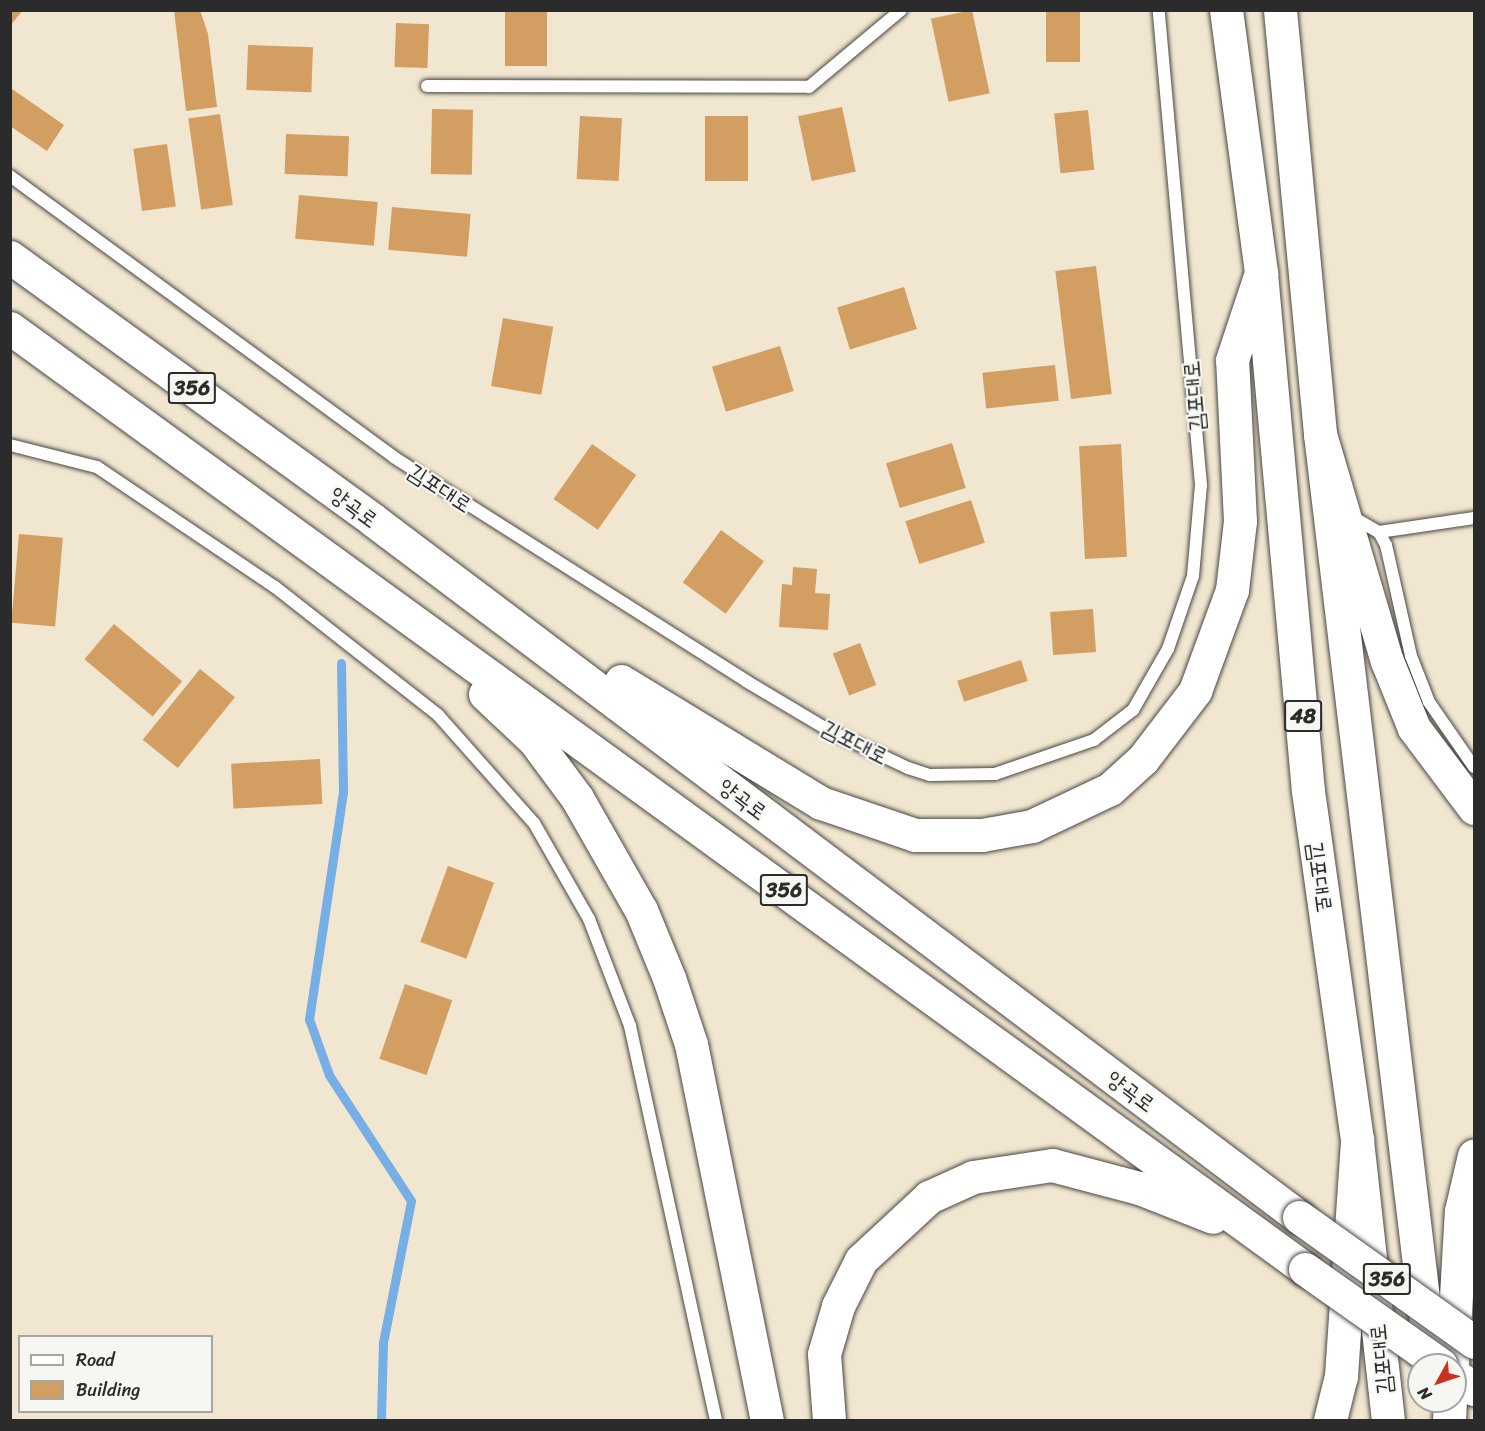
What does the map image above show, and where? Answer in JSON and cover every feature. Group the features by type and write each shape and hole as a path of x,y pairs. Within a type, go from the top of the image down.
{"main road":[{"name":"김포대로","path":"1226,10 1261,273 1308,790 1357,1140 1388,1420"},
{"name":"48","path":"1280,10 1320,434 1430,1353"},
{"name":"양곡로","path":"10,257 373,520 1299,1217 1474,1342"},
{"path":"373,520 704,736 821,803 915,835 982,835 1032,826 1110,789 1143,759 1195,691 1214,649 1232,590 1240,521 1232,360 1261,273"},
{"name":"양곡로","path":"10,328 1423,1353"},
{"path":"1320,434 1342,512 1414,728 1474,808"},
{"path":"263,512 534,740 613,854 645,920 691,1044 767,1420"},
{"path":"1330,1420 1341,1376 1357,1140"},
{"path":"1453,1353 1461,1211 1474,1155"},
{"path":"829,1420 824,1354 838,1306 861,1260 890,1228 938,1193 983,1175 1052,1165 1139,1188 1254,1232"}],"lane":[{"path":"427,86 809,87 901,10"},
{"name":"김포대로","path":"10,176 395,458 746,681 830,731 908,768 930,775 995,774 1094,740 1133,710 1168,649 1193,576 1201,485 1160,10"},
{"path":"10,445 97,467 275,587 438,715 534,824 589,919 630,1026 716,1420"},
{"path":"1342,512 1379,532 1474,518"},
{"path":"1379,532 1391,559 1411,656 1429,702 1474,767"}],"building":[{"path":"10,10 23,10 10,26"},
{"path":"174,10 200,10 208,34 217,107 186,111"},
{"path":"505,10 547,10 547,66 505,66"},
{"path":"972,10 990,93 949,102 931,19"},
{"path":"1046,10 1080,10 1080,62 1046,62"},
{"path":"396,23 429,24 427,68 394,67"},
{"path":"248,45 313,47 311,92 246,90"},
{"path":"12,89 64,125 47,151 10,126"},
{"path":"842,107 856,172 812,181 798,116"},
{"path":"432,109 473,110 472,175 431,174"},
{"path":"1088,110 1094,170 1060,173 1054,114"},
{"path":"220,114 233,205 201,210 188,118"},
{"path":"580,116 622,118 619,181 577,179"},
{"path":"705,116 748,116 748,181 705,181"},
{"path":"286,134 349,136 348,176 285,174"},
{"path":"167,144 176,206 142,211 133,149"},
{"path":"299,195 378,202 374,246 295,239"},
{"path":"392,207 471,214 467,257 388,250"},
{"path":"1096,266 1112,394 1071,399 1055,271"},
{"path":"904,287 917,329 850,350 837,307"},
{"path":"503,318 553,327 541,395 491,386"},
{"path":"780,346 794,391 726,412 712,367"},
{"path":"1055,365 1059,401 986,408 982,373"},
{"path":"952,443 966,488 900,508 886,463"},
{"path":"592,444 636,475 598,530 554,499"},
{"path":"1121,444 1127,557 1085,559 1079,446"},
{"path":"971,500 985,543 919,564 905,521"},
{"path":"721,530 764,561 726,614 683,583"},
{"path":"19,534 63,538 55,626 11,623"},
{"path":"793,567 817,569 815,593 830,594 828,630 779,627 782,584 792,585"},
{"path":"1093,609 1096,652 1053,655 1050,612"},
{"path":"114,624 182,681 153,716 84,659"},
{"path":"860,643 876,685 849,695 833,653"},
{"path":"1021,660 1028,681 964,702 957,681"},
{"path":"200,669 235,697 178,768 143,740"},
{"path":"320,759 322,804 233,809 231,764"},
{"path":"448,866 494,883 466,959 420,942"},
{"path":"405,984 452,1000 427,1075 379,1059"}],"waterway":[{"path":"341,663 343,792 309,1019 329,1075 411,1201 383,1342 381,1420"}]}
